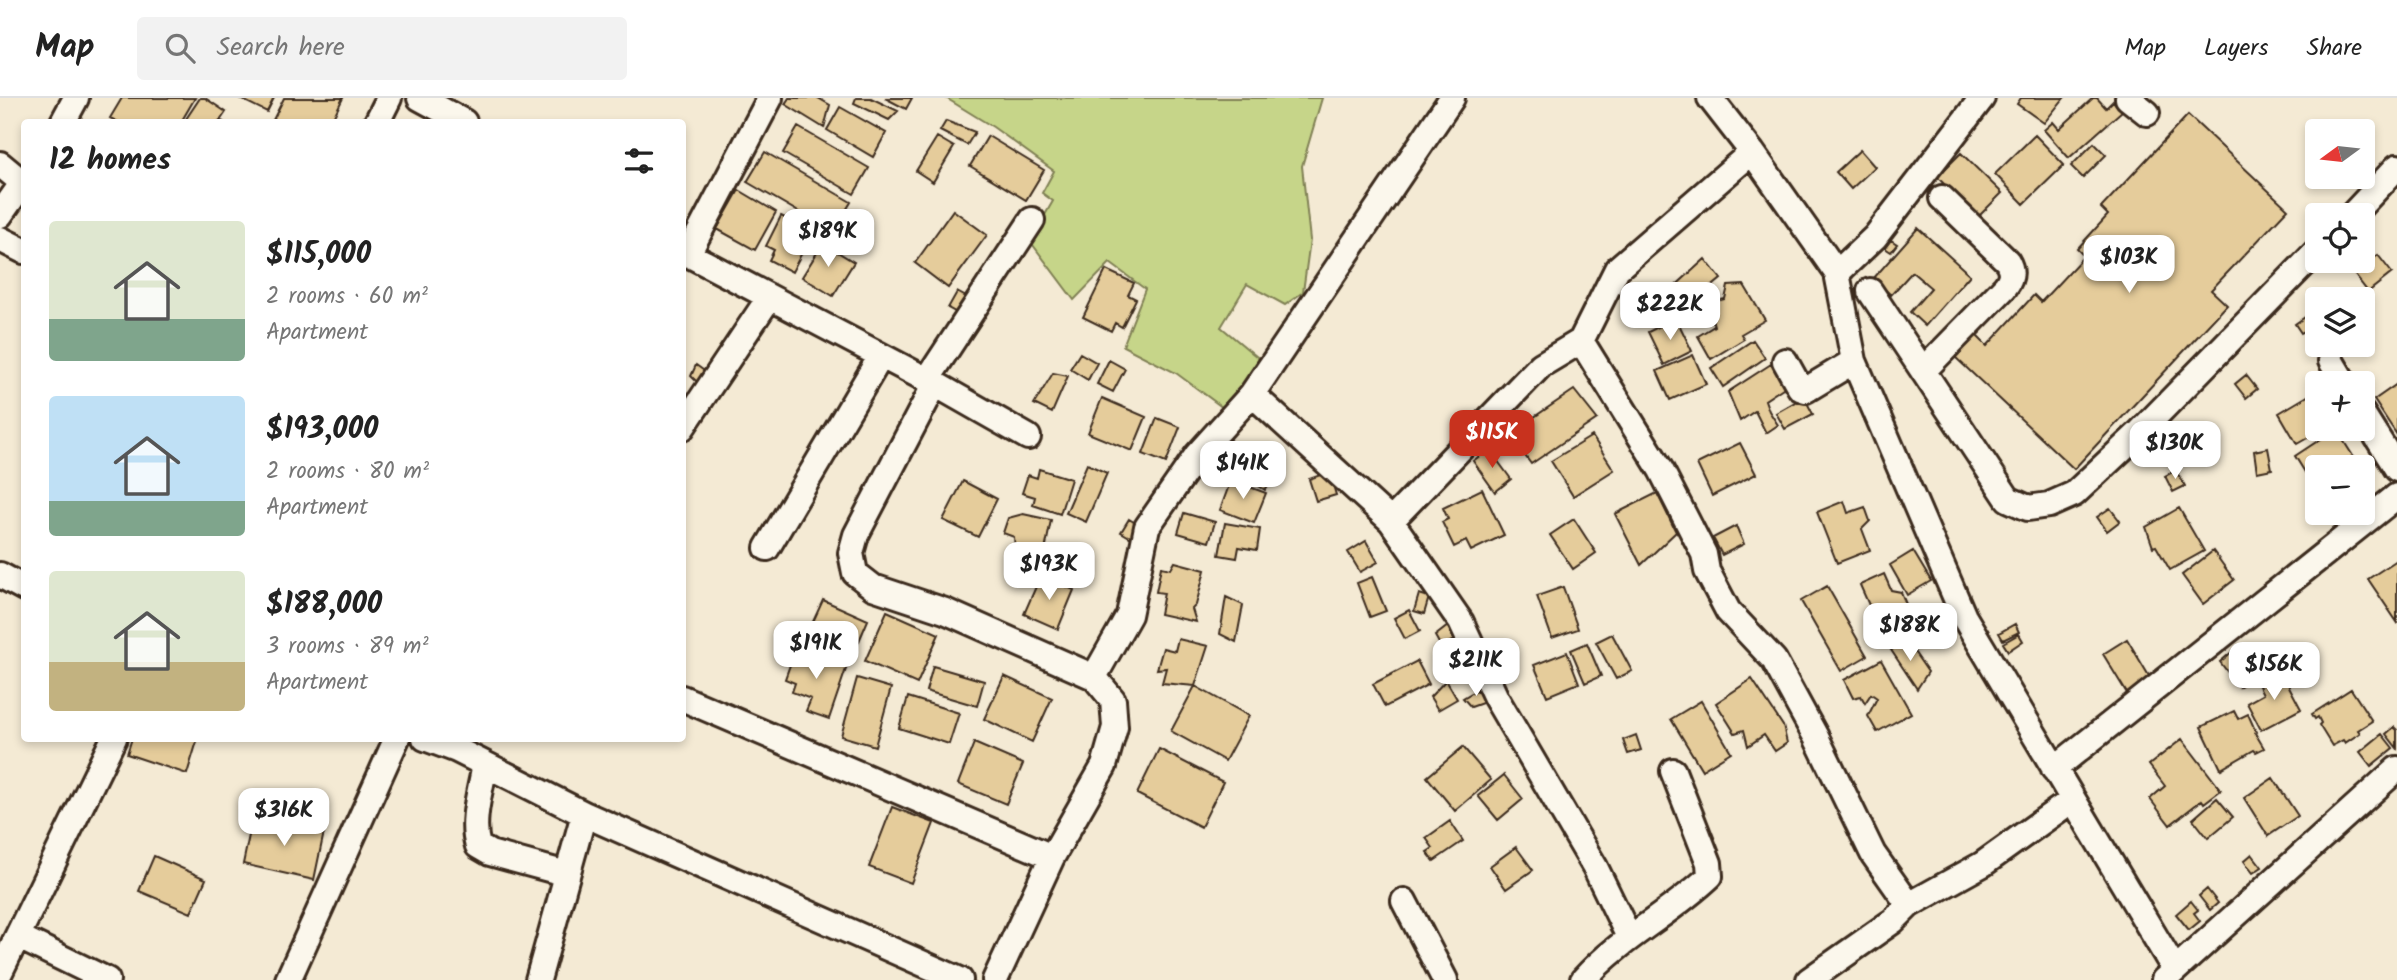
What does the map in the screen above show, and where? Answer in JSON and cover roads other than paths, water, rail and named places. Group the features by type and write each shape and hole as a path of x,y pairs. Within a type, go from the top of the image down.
{"street":[{"path":"65,119 76,98"},
{"path":"378,119 389,98"},
{"path":"420,98 458,119"},
{"path":"686,251 770,98"},
{"path":"1094,677 1129,615 1147,527 1197,455 1252,394 1452,98"},
{"path":"1710,98 1752,152 1837,273 1854,361 1964,617 2072,800 2170,975 2397,769"},
{"path":"1837,273 1875,237 1982,98"},
{"path":"1391,521 1541,365 1581,341 1617,269 1752,152"},
{"path":"0,164 21,180"},
{"path":"2363,203 2397,167"},
{"path":"0,215 21,186"},
{"path":"1923,371 2011,280 2011,268 2007,261 1942,198"},
{"path":"995,980 1052,857 1104,766 1115,727 1113,700 1094,677 945,611 873,587 855,573 851,553 856,536 931,382 1032,220"},
{"path":"0,239 21,250"},
{"path":"686,254 931,382 1028,437"},
{"path":"1870,291 2008,499 2028,508 2049,505 2074,494 2140,432 2305,263"},
{"path":"686,422 769,298"},
{"path":"1581,341 1661,470 1704,554 1707,571 1728,611 1774,660 1816,737 1873,854 1909,905"},
{"path":"767,548 881,356"},
{"path":"1785,361 1800,388 1806,390 1854,361"},
{"path":"2331,361 2337,371"},
{"path":"1252,394 1391,521 1461,622 1496,698 1595,867 1629,937"},
{"path":"2375,434 2397,469"},
{"path":"2054,769 2397,496"},
{"path":"0,575 21,586"},
{"path":"686,700 1052,857"},
{"path":"0,972 112,742"},
{"path":"288,980 395,742"},
{"path":"460,744 485,764 584,814 960,980"},
{"path":"485,764 475,825 478,846 490,853 556,871"},
{"path":"1583,980 1629,937 1684,899 1710,876 1709,863 1672,771"},
{"path":"1809,980 1893,921 1909,905 1983,864 2072,800"},
{"path":"538,980 584,814"},
{"path":"1404,901 1445,980"},
{"path":"19,937 107,980"}]}
